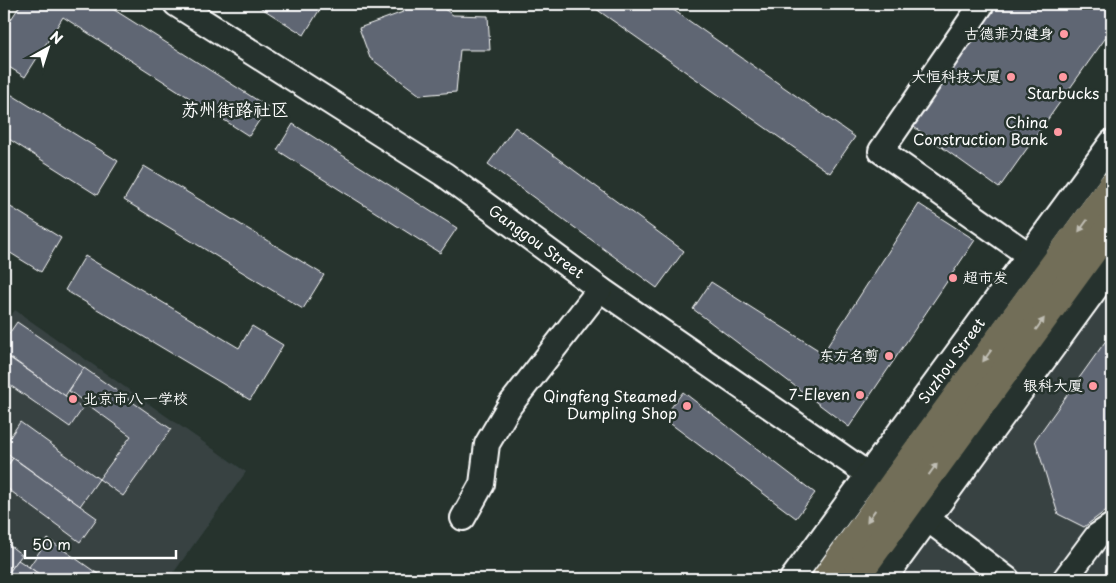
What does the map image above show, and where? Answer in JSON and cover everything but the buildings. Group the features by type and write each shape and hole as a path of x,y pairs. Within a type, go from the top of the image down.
{"main road":[{"name":"Suzhou Street","path":"854,579 899,497 1040,263 1112,186"},
{"name":"Suzhou Street","path":"826,579 899,497 1112,224"}],"street":[{"name":"Ganggou Street","path":"176,4 445,175 600,289 899,497 1007,579"},
{"path":"982,4 882,151 1040,263"},
{"name":"Suzhou Street","path":"1040,263 1112,142"},
{"name":"Suzhou Street","path":"792,579 899,497 1112,266"},
{"path":"464,518 482,484 487,444 510,405 600,289"},
{"name":"Suzhou Street","path":"884,579 899,497"},
{"path":"1065,579 1097,536 1112,526"}],"shaded area":[{"path":"1112,226 1112,579 854,579"},
{"name":"北京市八一学校","path":"15,310 246,472 169,579 4,579 4,326"}],"place":[{"name":"古德菲力健身","path":"1064,34"},
{"name":"大恒科技大厦","path":"1011,77"},
{"name":"Starbucks","path":"1063,77"},
{"name":"China Construction Bank","path":"1058,132"},
{"name":"超市发","path":"953,278"},
{"name":"东方名剪","path":"889,356"},
{"name":"银科大厦","path":"1093,386"},
{"name":"7-Eleven","path":"860,395"},
{"name":"北京市八一学校","path":"73,399"},
{"name":"Qingfeng Steamed Dumpling Shop","path":"687,406"}],"district":[{"name":"苏州街路社区","path":"235,110"}]}
